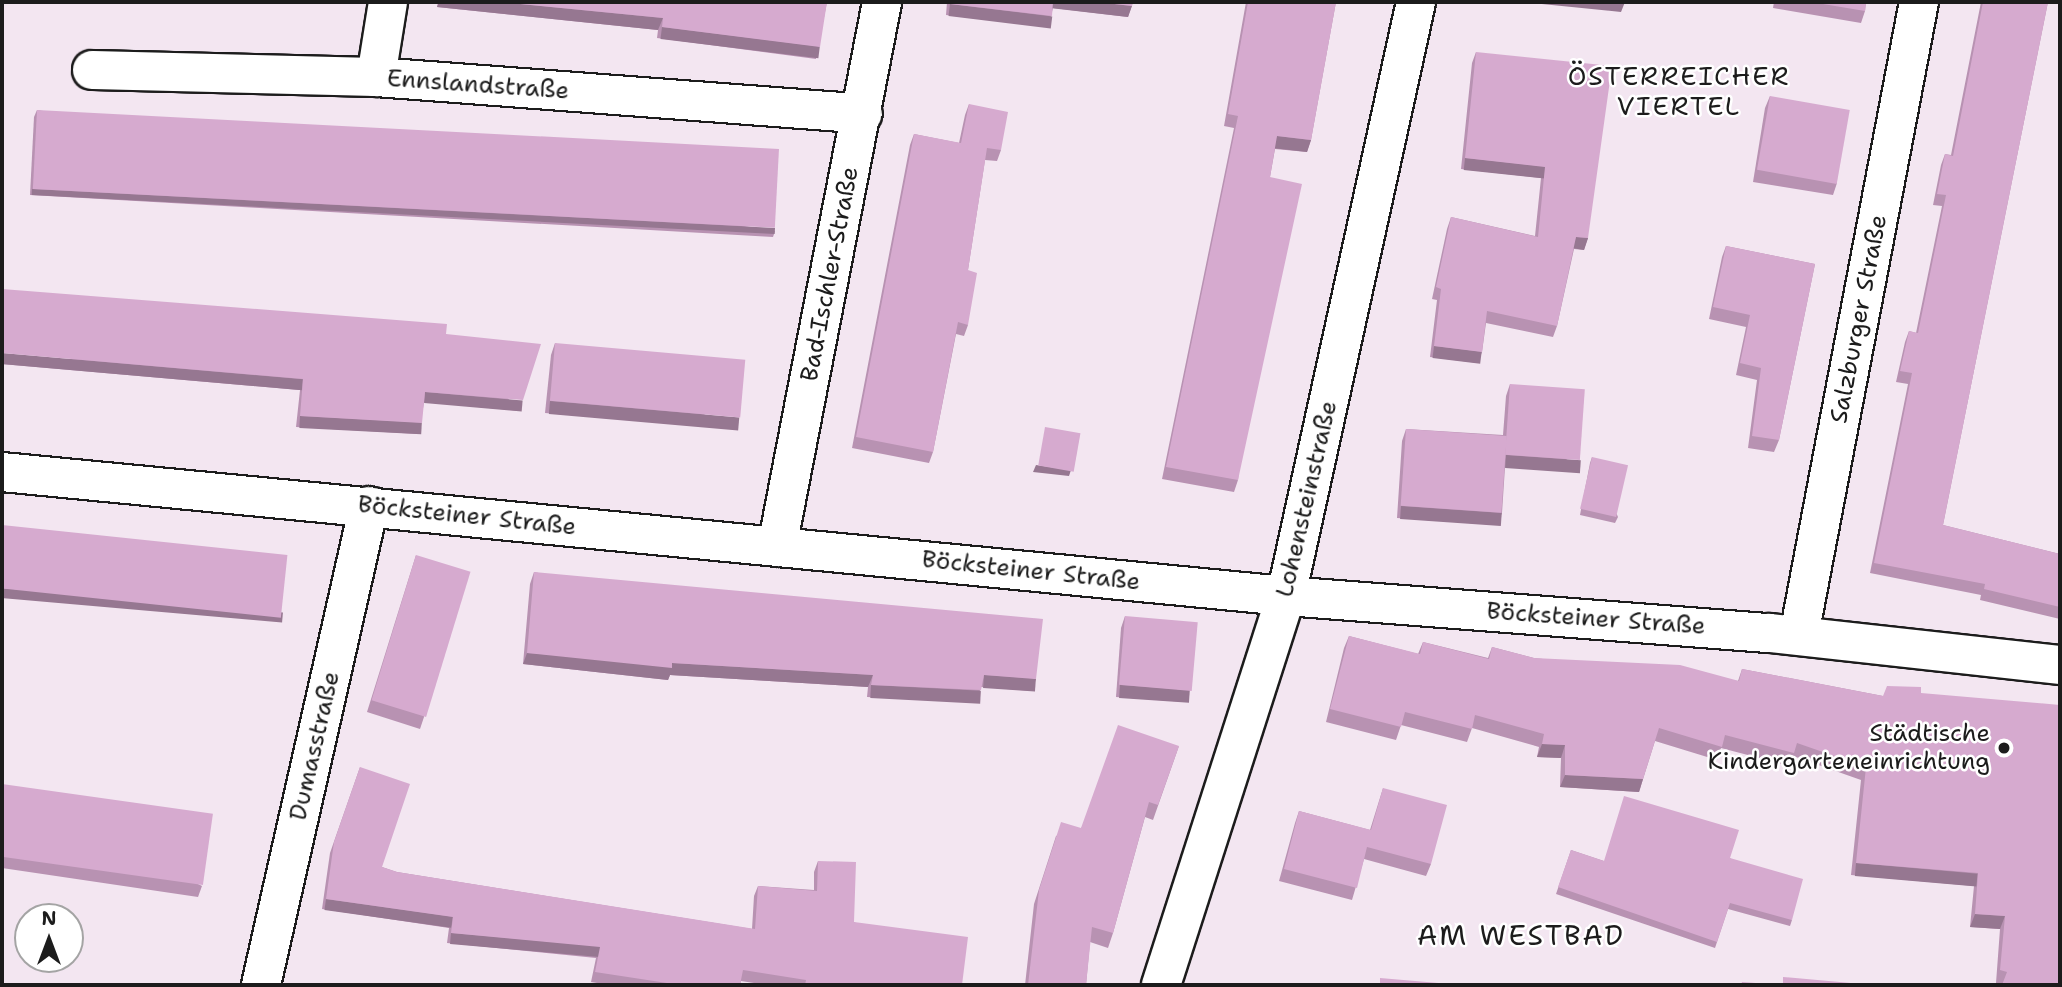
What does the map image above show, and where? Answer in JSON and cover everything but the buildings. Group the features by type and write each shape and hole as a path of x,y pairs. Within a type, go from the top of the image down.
{"street":[{"path":"376,78 388,2"},
{"name":"Bad-Ischler-Straße","path":"777,547 863,114 882,2"},
{"name":"Lohensteinstraße","path":"1161,985 1286,596 1416,2"},
{"name":"Salzburger Straße","path":"1799,635 1919,2"},
{"name":"Ennslandstraße","path":"92,70 376,78 863,114"},
{"name":"Böcksteiner Straße","path":"2,472 1286,596 1799,635 2060,665"},
{"name":"Dumasstraße","path":"261,985 369,506"}],"place":[{"name":"Städtische Kindergarteneinrichtung","path":"2004,748"}],"district":[{"name":"ÖSTERREICHER VIERTEL","path":"1679,91"},
{"name":"AM WESTBAD","path":"1521,935"}]}
